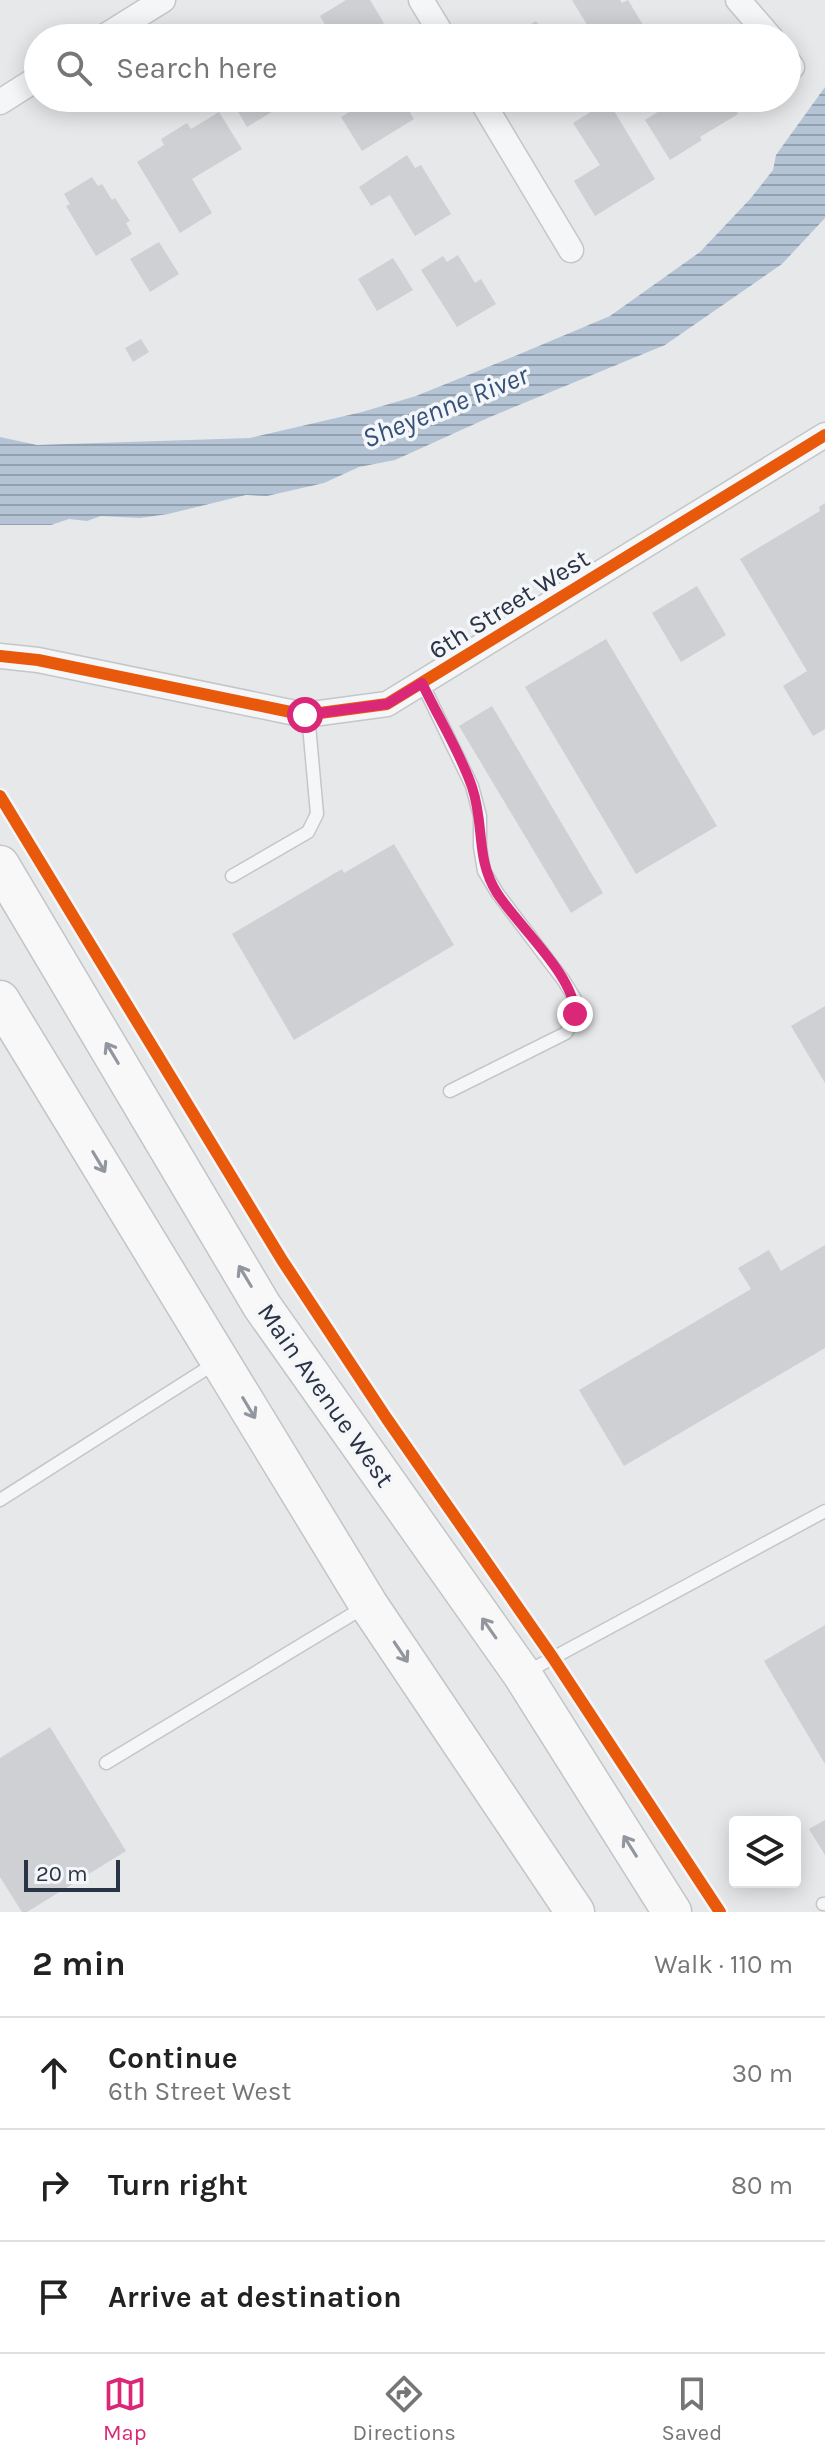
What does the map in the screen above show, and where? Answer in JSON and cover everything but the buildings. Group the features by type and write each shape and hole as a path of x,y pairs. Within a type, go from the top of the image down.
{"main road":[{"name":"Main Avenue West","path":"0,865 262,1306 522,1674 672,1912"},
{"path":"1,1002 368,1604 575,1912"}],"street":[{"path":"124,24 163,0"},
{"path":"421,0 436,24"},
{"path":"738,0 759,24"},
{"path":"0,102 24,87"},
{"path":"488,112 571,250"},
{"name":"6th Street West","path":"0,656 38,660 308,714 387,704 825,435"}],"lane":[{"path":"422,683 472,786 480,816 484,871 575,999 575,1014 566,1033 450,1091"},
{"path":"232,876 308,832 313,823 317,814 308,714"},
{"path":"0,1500 220,1360"},
{"path":"522,1674 825,1511"},
{"path":"106,1763 368,1604"}],"water":[{"name":"Sheyenne River","path":"825,87 825,218 782,264 665,345 395,460 359,467 324,483 267,496 246,495 140,518 101,516 87,521 69,519 51,525 0,525 0,437 37,445 250,438 416,396 610,316 700,252 751,198 773,170 776,155"}],"cycle path":[{"path":"0,656 38,660 305,715 387,704 825,435"},
{"path":"0,796 282,1260 387,1419 553,1658 720,1912"}],"route":[{"path":"305,715 387,704 422,683 472,786 480,816 484,871 564,981 575,999 575,1014"}]}
